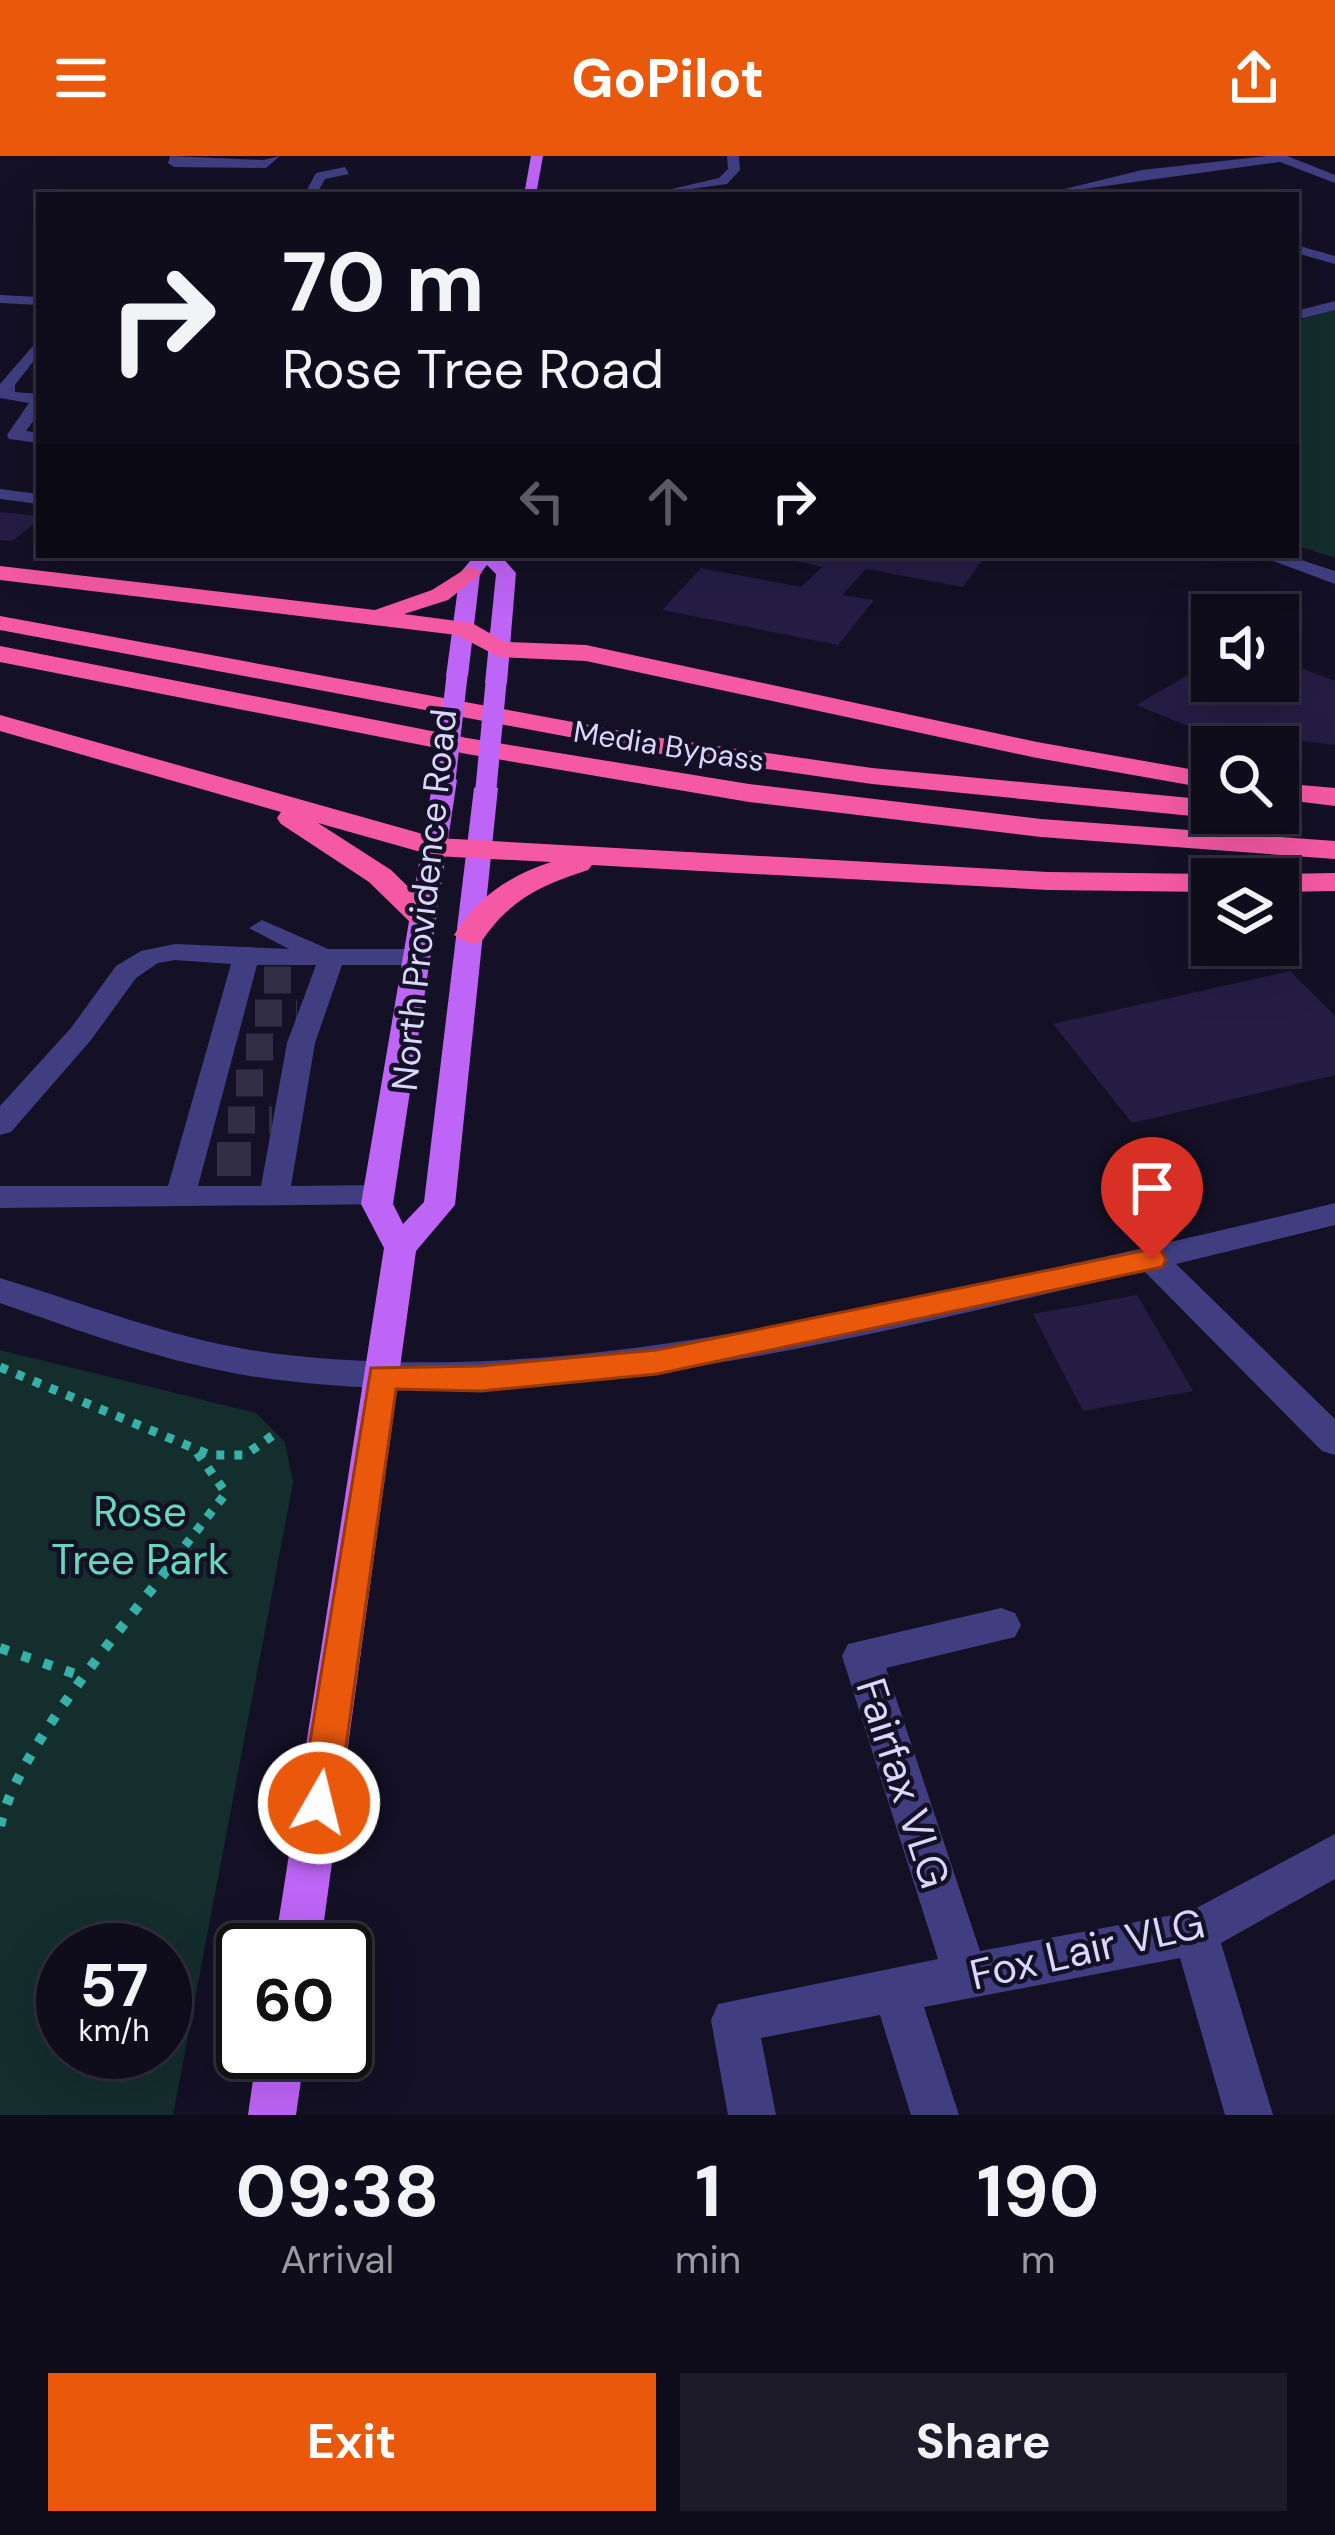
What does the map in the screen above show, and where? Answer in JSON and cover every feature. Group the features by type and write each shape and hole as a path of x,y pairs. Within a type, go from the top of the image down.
{"highway":[{"path":"338,613 420,604 455,587 481,561"},
{"path":"0,573 338,613 460,652 586,653"},
{"path":"501,621 586,653 1037,750 1191,777"},
{"name":"Media Bypass","path":"0,623 474,714 761,761 1191,806"},
{"name":"Media Bypass","path":"0,654 429,739 747,793 1002,824 1335,850"},
{"path":"0,723 435,847 1048,881 1191,883"},
{"path":"217,784 298,822 380,876 422,916"},
{"path":"1299,793 1335,797"},
{"path":"1299,813 1335,815"},
{"path":"470,935 483,911 506,890 596,858"},
{"path":"1299,883 1335,882"}],"main road":[{"path":"531,192 537,156"},
{"name":"North Providence Road","path":"378,1196 413,957 435,847 460,652 481,561 506,573 487,788 439,1205 400,1248"},
{"path":"301,1923 400,1248 377,1204 378,1196"},
{"path":"272,2115 277,2079"}],"street":[{"path":"176,156 174,164 188,165 254,165 274,157"},
{"path":"334,192 352,156"},
{"path":"685,192 732,176 733,156"},
{"path":"1060,192 1142,174 1278,157 1335,179"},
{"path":"312,192 320,176 345,171"},
{"path":"1299,250 1335,260"},
{"path":"0,299 36,301"},
{"path":"1299,315 1335,304"},
{"path":"36,348 2,398 36,400"},
{"path":"33,419 15,435 36,438"},
{"path":"0,494 36,499"},
{"path":"1276,558 1335,578"},
{"path":"262,928 319,972"},
{"path":"0,1125 81,1034 126,972 150,957 176,952 250,972 319,972 413,957"},
{"path":"180,1197 203,1159 250,972"},
{"path":"274,1196 273,1159 294,1047 319,972"},
{"path":"0,1197 378,1196"},
{"path":"0,1290 182,1349 271,1366 382,1377 481,1378 657,1362 1152,1260 1335,1214"},
{"path":"1152,1260 1335,1441"},
{"name":"Fairfax VLG","path":"966,1976 862,1656 1001,1624"},
{"name":"Fox Lair VLG","path":"752,2115 734,2020 1195,1934 1332,1866"},
{"path":"1195,1934 1249,2115"},
{"path":"895,1990 935,2115"}],"path":[{"path":"0,1367 210,1455 245,1455 276,1433"},
{"path":"0,1826 6,1798 84,1677 226,1493 193,1447"},
{"path":"0,1648 84,1677"}],"green space":[{"path":"1335,310 1335,558 1299,546 1299,320"},
{"name":"Rose Tree Park","path":"0,1350 256,1413 285,1442 293,1483 192,2015 192,1923 36,1923 36,2079 180,2079 173,2115 0,2115"}],"building":[{"path":"0,512 36,516 36,522 12,541 0,540"},
{"path":"795,558 984,558 963,587 866,569 842,595 874,600 838,645 662,610 701,568 801,587 822,567"},
{"path":"1299,667 1335,681 1335,745 1299,741 1299,726 1191,727 1136,705 1191,673 1191,702 1299,702"},
{"path":"1290,971 1335,1016 1335,1075 1132,1123 1053,1024"},
{"path":"1137,1295 1193,1391 1083,1411 1033,1314"}],"tunnel":[{"path":"264,980 304,980"},
{"path":"255,1013 297,1013"},
{"path":"246,1047 285,1047"},
{"path":"236,1083 277,1083"},
{"path":"228,1120 272,1120"},
{"path":"217,1159 262,1159"}],"route":[{"path":"319,1803 382,1377 481,1378 657,1362 1152,1260"}]}
